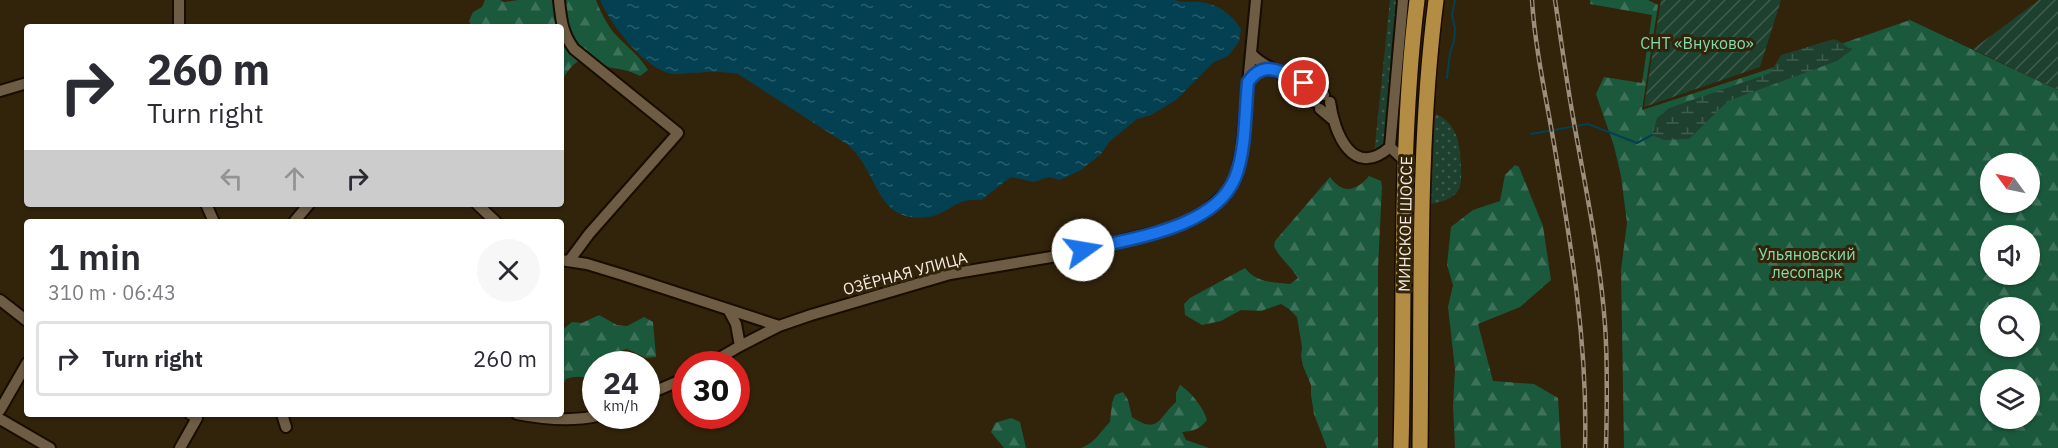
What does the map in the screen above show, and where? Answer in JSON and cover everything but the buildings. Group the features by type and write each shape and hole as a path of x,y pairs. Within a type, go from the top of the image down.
{"highway":[{"name":"МИНСКОЕ ШОССЕ","path":"1401,448 1406,162 1417,0"},
{"name":"МИНСКОЕ ШОССЕ","path":"1420,448 1424,153 1427,79 1436,0"}],"street":[{"path":"179,0 179,24"},
{"path":"559,0 562,24"},
{"name":"ОЗЁРНАЯ УЛИЦА","path":"731,351 779,326 950,274 1063,255 1164,230 1204,213 1228,191 1236,177 1242,147 1256,0"},
{"path":"1251,53 1254,58 1304,83 1322,102 1347,148 1360,158 1372,158 1383,154 1390,147 1403,0"},
{"path":"564,33 574,49 678,133 565,260 668,289 779,326"},
{"path":"1248,82 1257,72 1272,68"},
{"path":"0,91 24,83"},
{"path":"1390,147 1406,162"},
{"path":"480,207 492,219"},
{"path":"0,300 24,319"},
{"path":"729,311 736,324 740,346"},
{"path":"0,410 24,368"},
{"path":"180,448 194,417"},
{"path":"283,417 286,427"},
{"path":"530,417 582,419"},
{"path":"0,419 50,448"}],"green space":[{"path":"485,0 504,2 596,0 612,30 648,70 640,76 594,60 583,59 574,64 564,77 564,24 470,24 469,21 473,12 482,7"},
{"path":"1390,0 1399,0 1391,72 1387,142 1386,146 1374,154"},
{"name":"Ульяновский лесопарк","path":"1590,0 1648,0 1658,5 1642,110 1910,20 2058,90 2058,448 1624,448 1621,270 1627,223 1621,176 1614,146 1596,94 1604,77 1642,83 1652,15 1590,4"},
{"name":"СНТ «Внуково»","path":"1661,0 1781,0 1760,67 1644,107"},
{"path":"2039,0 2058,0 2058,90 1973,49"},
{"path":"1834,39 1853,49 1837,61 1728,101 1689,139 1664,140 1652,135 1657,118 1669,108 1770,73 1781,55"},
{"path":"1437,114 1454,130 1460,150 1461,180 1459,189 1451,198 1431,204 1435,116"},
{"path":"1515,165 1519,167 1543,226 1551,280 1520,307 1478,324 1493,381 1534,384 1558,398 1561,448 1455,448 1453,406 1455,369 1448,307 1453,285 1447,265 1451,227 1473,210 1500,201 1505,175"},
{"path":"1369,176 1381,181 1382,187 1378,268 1378,448 1327,448 1314,414 1311,385 1303,366 1297,317 1281,304 1261,311 1241,310 1221,321 1202,325 1185,315 1184,304 1190,298 1245,268 1254,277 1290,284 1298,278 1276,251 1275,241 1330,177 1339,186 1349,189 1359,185"},
{"path":"599,315 617,325 627,326 644,317 653,322 655,351 627,349 582,351 582,378 566,379 564,383 564,329 572,322 582,323"},
{"path":"1180,385 1196,400 1207,420 1196,429 1182,432 1186,440 1209,448 1081,448 1094,440 1110,422 1115,395 1123,392 1128,400 1132,417 1141,422 1153,424 1161,419 1176,402 1176,393"},
{"path":"1011,418 1020,422 1026,448 1004,448 991,432 995,423"}],"water":[{"path":"600,0 1175,0 1200,2 1219,7 1229,14 1241,29 1239,42 1228,56 1214,62 1176,100 1151,115 1137,119 1109,142 1101,154 1081,170 1060,180 1049,177 1034,182 1011,177 981,200 958,203 941,213 928,217 911,217 898,213 888,205 867,169 848,145 738,74 714,72 675,74 662,71 651,64 630,45 612,22"}],"waterway":[{"path":"1447,78 1454,41 1455,28 1452,15 1455,0"},
{"path":"1531,134 1588,124 1637,143 1652,135"}],"railway":[{"path":"1532,0 1538,54 1577,295 1584,371 1585,448"},
{"path":"1555,0 1603,299 1607,356 1606,448"}],"route":[{"path":"1083,250 1164,230 1204,213 1228,191 1236,177 1242,147 1248,82 1257,72 1272,68 1304,83"}]}
